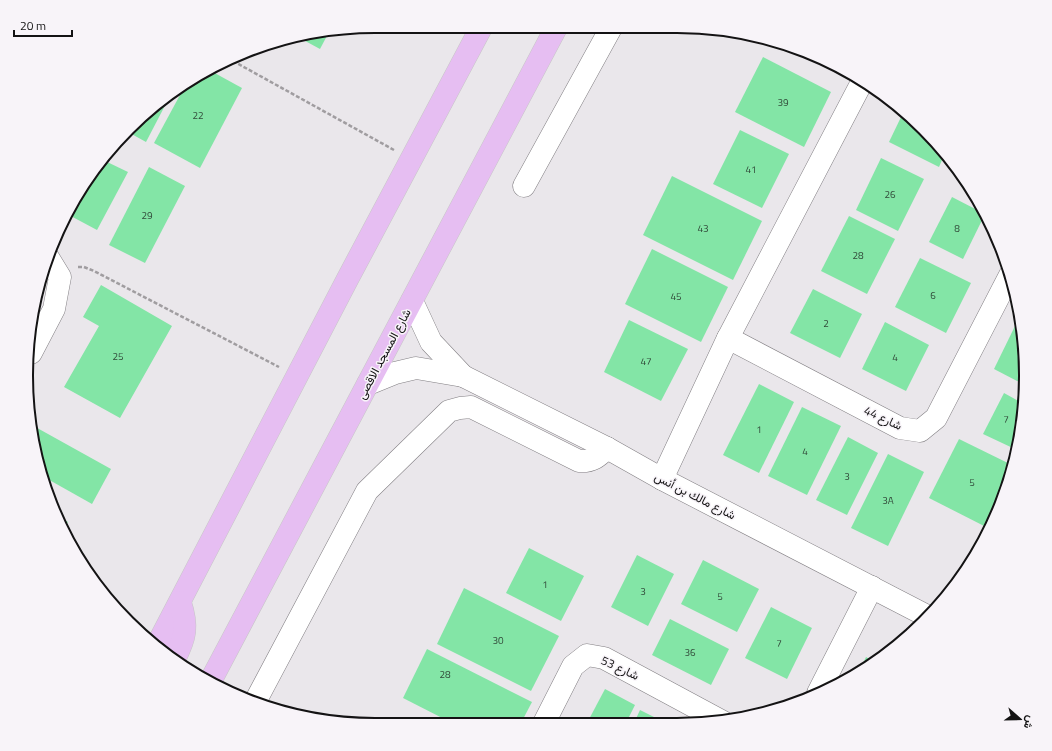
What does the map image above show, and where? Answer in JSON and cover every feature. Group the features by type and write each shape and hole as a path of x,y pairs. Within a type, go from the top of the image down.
{"main road":[{"path":"159,641 478,33"},
{"name":"شارع المسجد الاقصى","path":"213,677 553,33"},
{"path":"177,654 185,634 185,617 180,602"}],"street":[{"path":"524,186 608,33"},
{"path":"662,479 728,338 860,86"},
{"path":"35,346 54,309 55,268"},
{"name":"شارع 44","path":"728,338 900,428 920,431 936,418 1006,283"},
{"name":"شارع مالك بن أنس","path":"412,301 431,342 463,376"},
{"name":"شارع مالك بن أنس","path":"368,384 395,373 416,368 463,376 607,448 662,479 923,614"},
{"path":"258,697 367,491 449,411 460,408 471,408 579,461 595,459 607,448"},
{"path":"822,686 872,587"},
{"name":"شارع 53","path":"547,718 573,666 587,655 604,658 712,716"}],"path":[{"path":"236,62 411,160"},
{"path":"55,268 84,267 94,271 297,377"}],"building":[{"path":"326,37 320,49 305,41"},
{"path":"763,57 831,92 804,147 735,112"},
{"path":"215,73 242,88 200,168 154,143 180,94 204,79"},
{"path":"165,106 146,142 132,134"},
{"path":"901,117 919,133 942,160 939,167 889,142"},
{"path":"740,130 789,154 762,208 713,184"},
{"path":"881,158 924,179 898,231 856,210"},
{"path":"108,162 128,172 97,230 72,217 91,185"},
{"path":"149,167 185,186 145,263 109,245"},
{"path":"672,176 762,221 733,280 643,235"},
{"path":"952,197 976,209 982,220 963,259 929,242"},
{"path":"849,216 895,239 867,294 821,271"},
{"path":"652,249 728,287 701,342 625,304"},
{"path":"920,258 971,283 946,333 895,307"},
{"path":"101,285 172,326 120,418 64,387 99,326 83,317"},
{"path":"813,289 862,314 840,358 790,333"},
{"path":"629,320 688,349 661,401 604,372"},
{"path":"885,322 929,345 906,391 862,369"},
{"path":"1015,326 1019,382 994,369"},
{"path":"759,384 794,402 759,473 723,455"},
{"path":"1004,393 1018,401 1011,447 983,434"},
{"path":"802,407 841,426 807,495 768,476"},
{"path":"37,428 111,469 92,504 49,480"},
{"path":"848,437 878,453 847,515 816,500"},
{"path":"959,439 1007,463 1001,486 984,526 929,498"},
{"path":"888,454 924,472 888,546 851,528"},
{"path":"529,548 584,576 561,621 506,593"},
{"path":"637,555 674,574 648,626 611,607"},
{"path":"703,560 759,589 737,632 681,604"},
{"path":"464,588 559,636 531,691 437,644"},
{"path":"771,607 812,628 787,679 745,658"},
{"path":"670,619 729,649 711,685 652,655"},
{"path":"427,649 532,702 524,718 442,718 403,698"},
{"path":"605,689 635,705 628,718 590,718"},
{"path":"640,710 656,718 636,718"}]}
